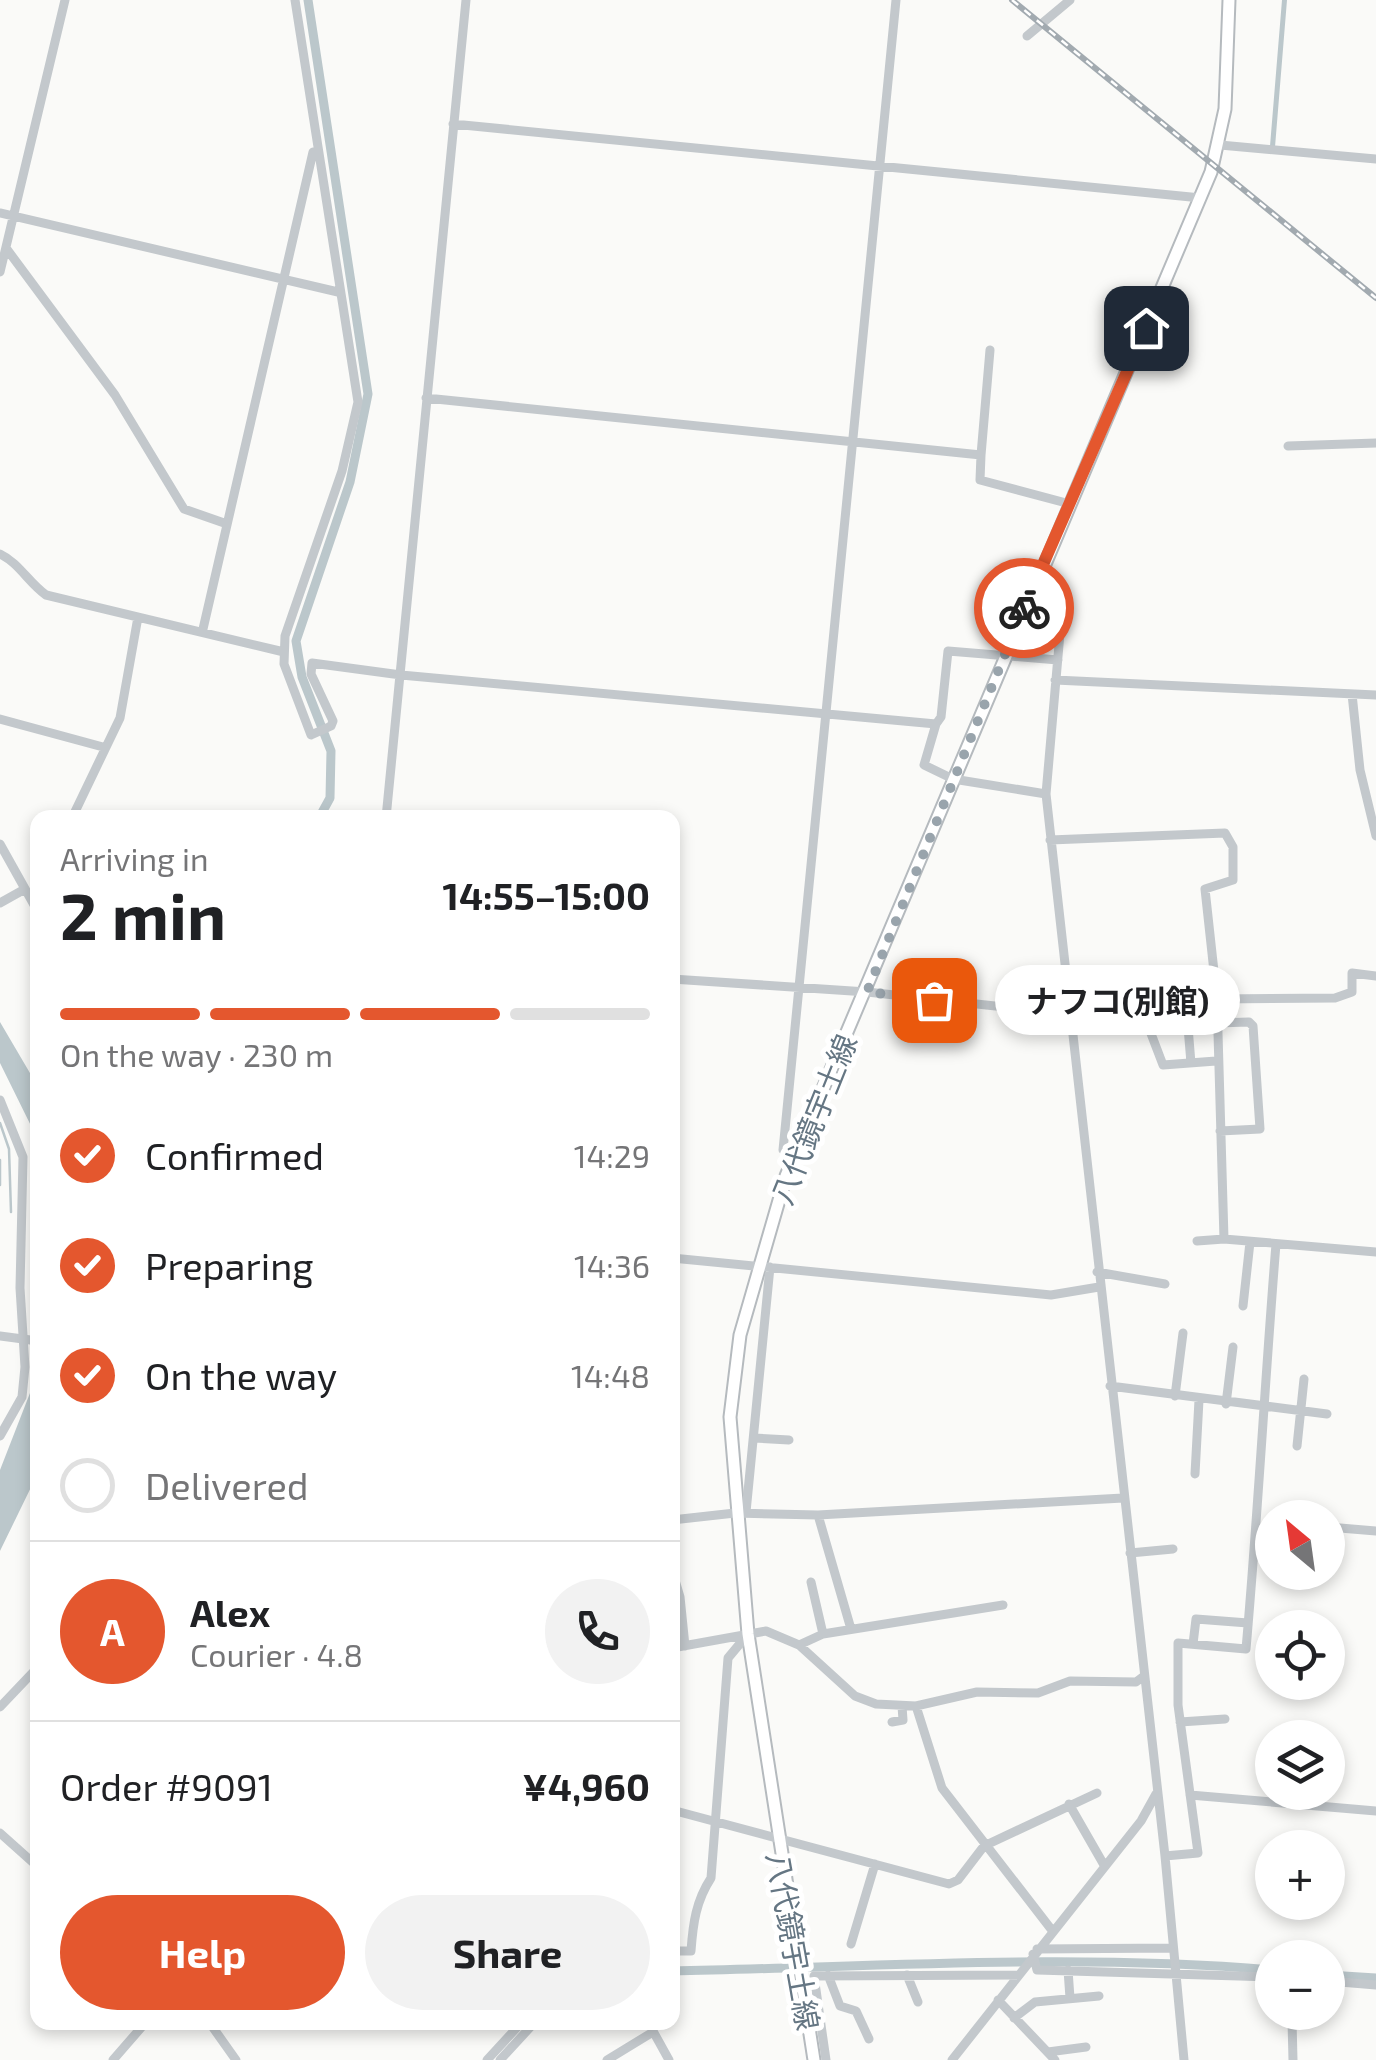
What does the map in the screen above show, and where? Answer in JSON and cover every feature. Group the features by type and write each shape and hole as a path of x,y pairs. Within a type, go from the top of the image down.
{"main road":[{"name":"八代鏡宇土線","path":"814,2060 776,1837 748,1634 741,1512 730,1417 740,1335 808,1129 1037,577 1201,198 1220,144 1230,0"}],"street":[{"path":"0,272 65,0"},
{"path":"294,0 358,402 342,472 292,612 284,652 284,664 311,736 332,726 311,674 312,663 400,676 936,724"},
{"path":"387,810 466,0"},
{"path":"782,1150 851,438 883,167 896,0"},
{"path":"1027,36 1070,0"},
{"path":"453,124 1201,198"},
{"path":"203,629 315,144"},
{"path":"1220,144 1376,159"},
{"path":"0,212 338,292"},
{"path":"6,248 114,395 184,509 227,524"},
{"path":"990,350 980,480 1070,504"},
{"path":"426,398 851,438 981,455"},
{"path":"1288,446 1376,443"},
{"path":"0,554 15,561 27,581 46,595 203,629 284,652"},
{"path":"1037,577 1059,588 1063,598 1046,794 1122,1498 1166,1856 1184,2060"},
{"path":"76,810 120,718 138,617"},
{"path":"1046,794 952,779 924,764 941,718 948,651 1058,660"},
{"path":"1055,680 1376,695"},
{"path":"1352,694 1360,770 1376,836"},
{"path":"0,719 104,747"},
{"path":"1050,840 1225,833 1233,846 1234,880 1205,889 1216,999 1224,1239"},
{"path":"0,844 30,898"},
{"path":"0,902 25,889"},
{"path":"1216,999 1335,998 1352,992 1352,973 1376,976"},
{"path":"680,980 867,992 1069,1016 1186,1006"},
{"path":"1184,980 1191,1063"},
{"path":"1118,990 1120,1012"},
{"path":"1142,998 1142,1010 1164,1065 1216,1061"},
{"path":"1216,1023 1249,1022 1253,1026 1260,1129 1220,1131"},
{"path":"0,1100 23,1157 20,1288 25,1366 22,1397 0,1436"},
{"path":"784,1118 808,1129"},
{"path":"1197,1240 1376,1252"},
{"path":"1243,1306 1250,1242"},
{"path":"1260,1500 1262,1409 1276,1244"},
{"path":"680,1259 1051,1295 1099,1287"},
{"path":"741,1512 754,1438 763,1266"},
{"path":"1097,1272 1165,1284"},
{"path":"1174,1396 1183,1333"},
{"path":"0,1336 30,1339"},
{"path":"1226,1404 1233,1347"},
{"path":"1298,1446 1304,1380"},
{"path":"1110,1386 1262,1409 1327,1414"},
{"path":"1194,1474 1199,1400"},
{"path":"754,1438 789,1440"},
{"path":"680,1519 741,1512 818,1515 1122,1498"},
{"path":"818,1515 851,1629"},
{"path":"1345,1529 1376,1532"},
{"path":"1130,1553 1173,1549"},
{"path":"1166,1856 1198,1854 1180,1722 1178,1643 1246,1648 1255,1558"},
{"path":"811,1582 823,1634"},
{"path":"680,1597 685,1646"},
{"path":"799,1645 823,1634 1003,1605"},
{"path":"1192,1644 1193,1616 1248,1623"},
{"path":"680,1647 748,1634 780,1634 799,1645 855,1696 876,1704 902,1706 978,1692 1038,1693 1070,1681 1136,1682 1144,1676"},
{"path":"680,1951 692,1951 694,1918 711,1878 728,1658 748,1634"},
{"path":"0,1707 30,1675"},
{"path":"892,1722 903,1720 902,1706"},
{"path":"916,1706 934,1774 984,1846 1052,1929"},
{"path":"1180,1722 1225,1719"},
{"path":"680,1812 949,1884 958,1880 984,1846 1097,1793"},
{"path":"952,2060 1156,1794"},
{"path":"1190,1795 1376,1812"},
{"path":"1069,1804 1104,1865"},
{"path":"0,1833 30,1860"},
{"path":"852,1944 875,1864"},
{"path":"1034,1953 1173,1950"},
{"path":"1034,1953 1037,1970 1175,1968 1255,1975"},
{"path":"1068,1970 1070,1998"},
{"path":"826,2060 814,1976 1018,1974"},
{"path":"828,1976 840,2006 856,2011 869,2039"},
{"path":"907,1976 918,2002"},
{"path":"1345,1982 1376,1985"},
{"path":"1014,2018 1035,2002 1099,1996"},
{"path":"998,2000 1052,2056 1086,2047"},
{"path":"113,2060 139,2030"},
{"path":"215,2030 236,2060"},
{"path":"487,2060 522,2030"},
{"path":"607,2060 647,2030"},
{"path":"653,2030 669,2060"},
{"path":"1292,2030 1293,2060"},
{"path":"500,2060 505,2048"}],"shaded area":[{"path":"1282,0 1287,0 1275,147 1270,146"},
{"path":"0,1022 30,1073 30,1124 0,1063"},
{"path":"30,1393 30,1489 0,1551 0,1470"}],"waterway":[{"path":"308,0 368,394 350,482 296,641 302,677 331,751 330,798 323,810"},
{"path":"0,1123 9,1149 11,1212"},
{"path":"0,1160 0,1185"},
{"path":"680,1971 1048,1962 1255,1969"},
{"path":"1345,1976 1376,1978"}],"railway":[{"path":"1012,0 1376,298"}],"way so far":[{"path":"934,1000 867,992 1024,608"}],"place":[{"name":"ナフコ(別館)","path":"934,1000"}],"route":[{"path":"1024,608 1146,328"}]}
